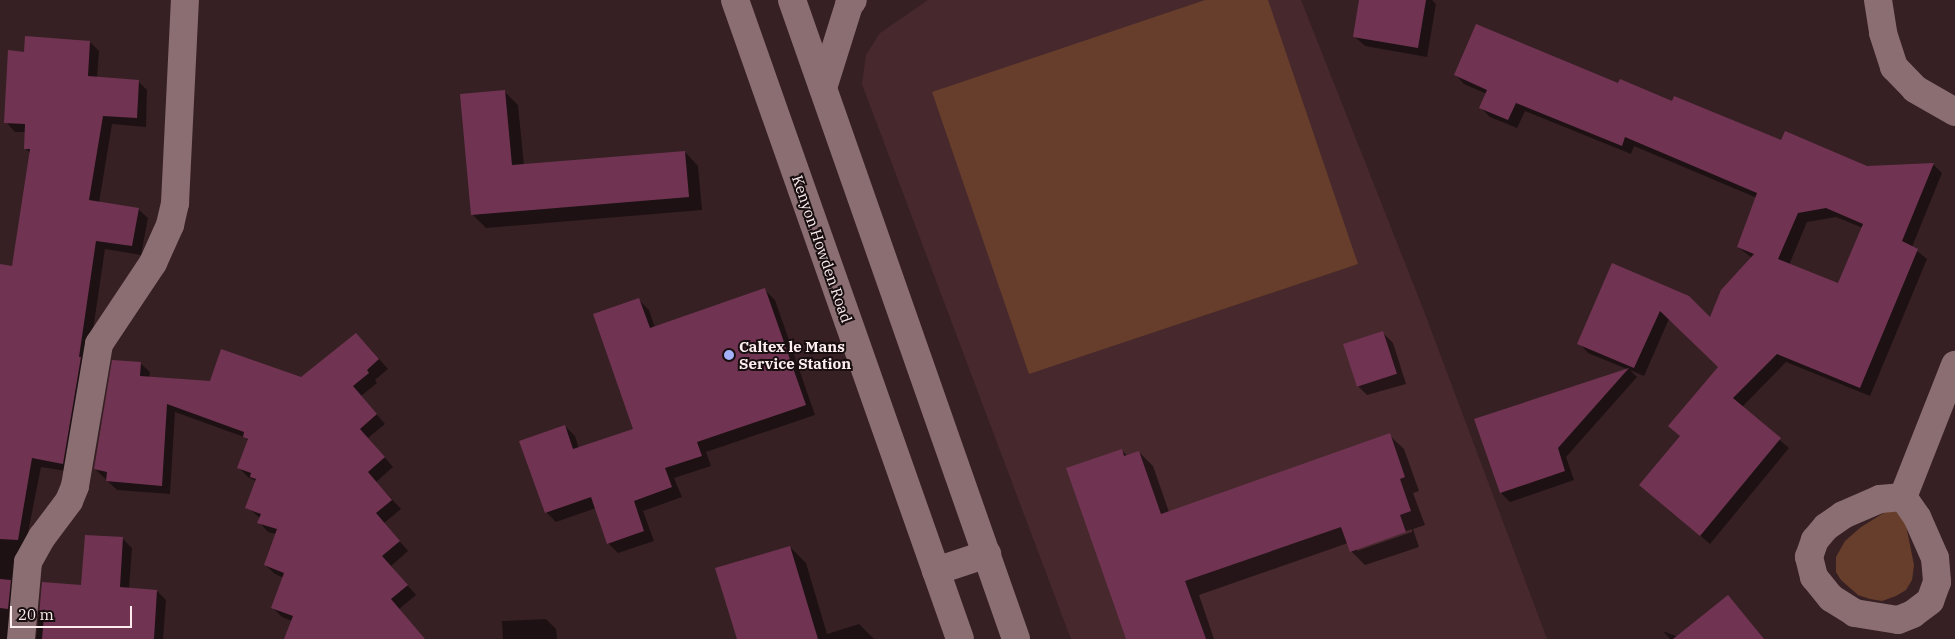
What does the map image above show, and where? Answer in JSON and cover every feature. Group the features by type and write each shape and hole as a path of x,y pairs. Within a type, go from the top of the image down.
{"street":[{"path":"21,639 28,562 42,537 69,501 75,486 98,344 153,263 170,225 175,203 185,0"},
{"name":"Kenyon Howden Road","path":"735,0 960,639"},
{"path":"792,0 1016,639"},
{"path":"823,88 849,5 853,0"},
{"path":"1878,0 1883,33 1894,67 1915,90 1955,112"},
{"path":"1903,497 1955,365"},
{"path":"1903,497 1917,517 1935,558 1937,582 1930,602 1913,614 1898,620 1855,612 1831,598 1814,577 1809,557 1815,540 1826,527 1843,515 1880,499 1903,497"},
{"path":"936,571 987,554"}],"shaded area":[{"path":"928,0 1301,0 1422,306 1547,639 1071,639 862,84 866,55 880,33"},
{"path":"1205,0 1268,0 1358,264 1029,374 932,92"},
{"path":"1894,510 1902,517 1906,525 1914,565 1912,580 1906,590 1882,601 1858,595 1841,580 1836,572 1836,557 1845,541 1861,527 1887,511"}],"building":[{"path":"1359,0 1426,0 1418,48 1353,37"},
{"path":"1476,24 1618,83 1620,79 1672,101 1674,96 1781,140 1785,131 1867,166 1934,163 1902,241 1918,249 1860,388 1777,354 1733,398 1781,438 1700,536 1639,485 1680,436 1668,426 1718,367 1660,311 1634,368 1577,344 1612,263 1689,296 1710,317 1721,290 1754,254 1737,247 1757,193 1625,137 1622,146 1516,103 1508,120 1479,108 1487,90 1454,75","holes":["1826,208 1863,224 1838,283 1778,259 1798,213"]},
{"path":"25,36 90,41 88,76 139,80 137,118 103,116 89,200 139,208 132,246 96,241 79,357 81,357 63,464 32,458 18,540 0,539 0,264 12,266 30,149 24,149 25,124 4,123 8,50 24,52"},
{"path":"505,90 512,165 685,151 689,197 471,215 460,94"},
{"path":"765,288 806,405 697,442 702,456 665,468 672,487 634,501 644,531 607,544 591,497 545,513 519,441 565,425 573,449 633,429 593,314 639,298 650,328"},
{"path":"1383,331 1397,374 1357,387 1343,344"},
{"path":"356,333 379,359 367,370 369,373 353,386 377,414 360,429 385,457 368,472 392,500 376,513 400,541 382,556 408,585 391,599 425,639 284,639 293,616 271,608 284,573 264,565 277,529 257,523 261,514 245,508 256,479 250,477 251,473 237,468 248,439 243,437 244,432 167,404 162,486 106,481 107,472 94,469 112,360 141,362 140,376 210,381 221,349 301,377"},
{"path":"1629,368 1558,448 1565,471 1500,493 1474,419"},
{"path":"1390,433 1405,477 1400,479 1411,511 1400,515 1406,532 1350,552 1341,527 1185,581 1206,639 1126,639 1066,468 1122,449 1124,456 1139,451 1161,514"},
{"path":"85,535 123,537 120,587 157,590 154,639 42,639 44,616 39,615 42,582 81,585"},
{"path":"790,546 818,639 737,639 715,568"},
{"path":"0,579 11,580 8,609 0,608"},
{"path":"1728,595 1764,639 1673,639"}],"place":[{"name":"Caltex le Mans Service Station","path":"729,355"}]}
